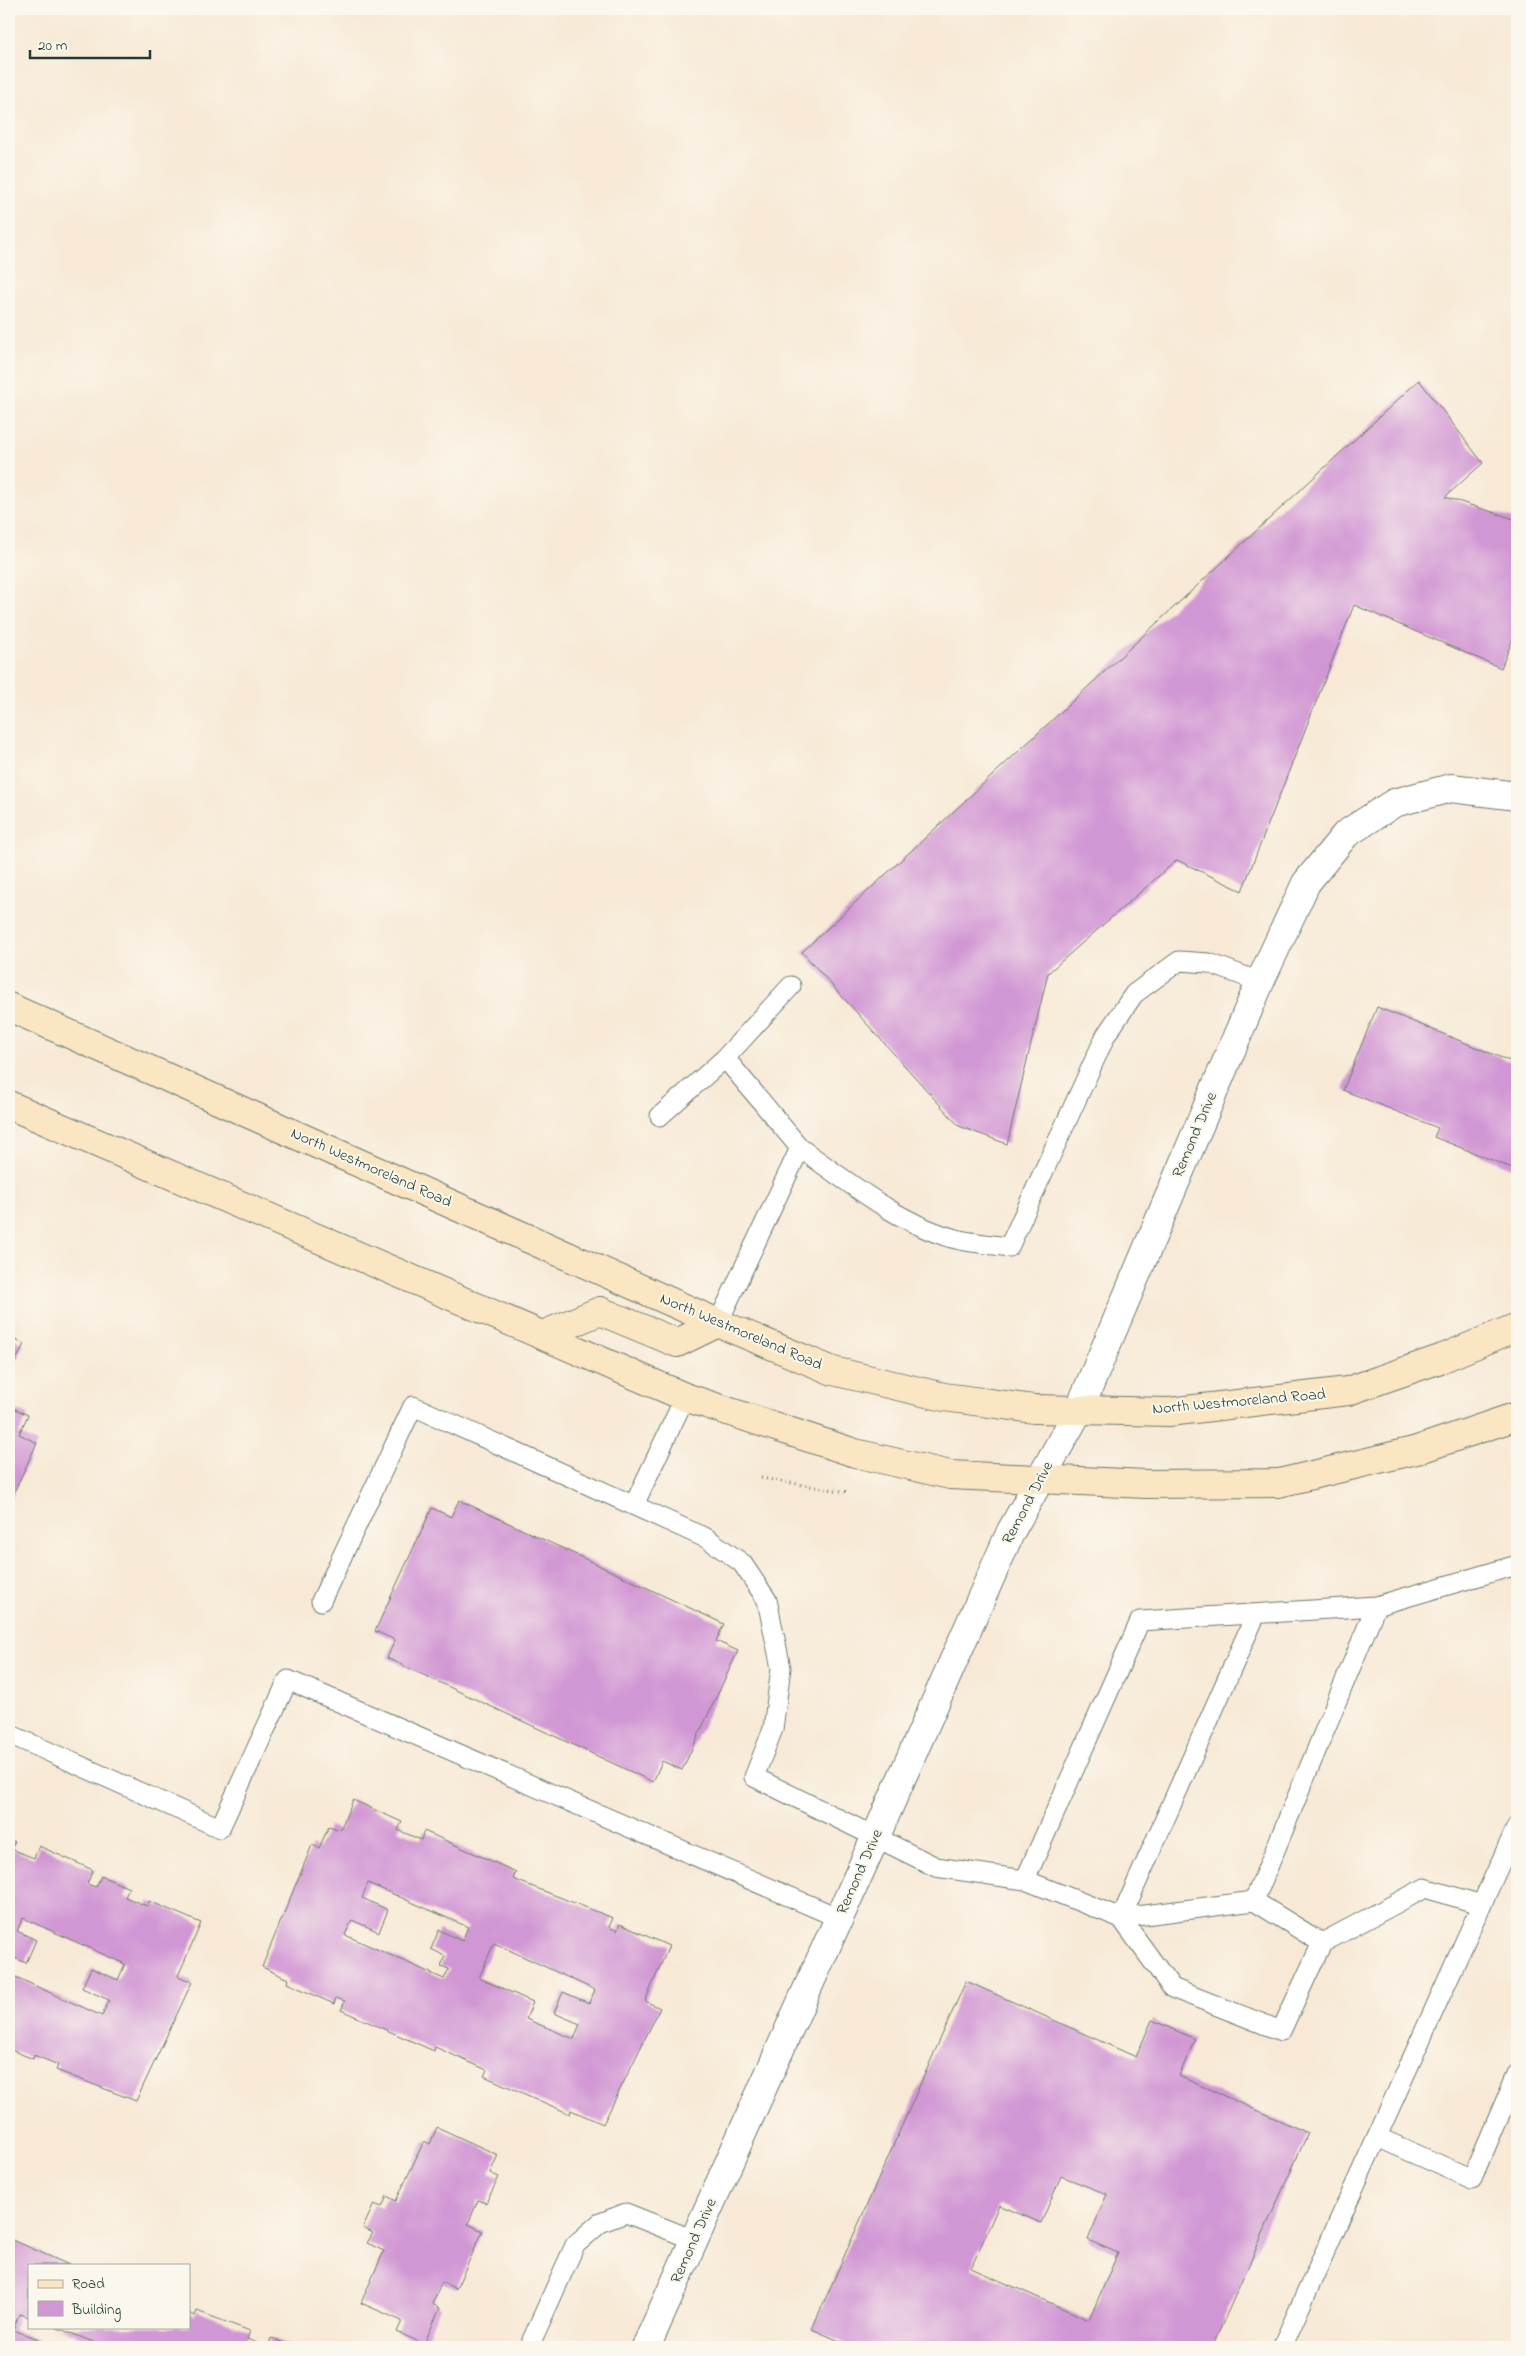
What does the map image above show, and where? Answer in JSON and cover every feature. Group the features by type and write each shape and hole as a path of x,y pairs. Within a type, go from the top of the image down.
{"main road":[{"name":"North Westmoreland Road","path":"9,1007 718,1323 833,1371 944,1397 1034,1409 1169,1412 1348,1392 1443,1358 1517,1327"},
{"path":"9,1104 685,1397 855,1453 950,1476 1146,1484 1278,1483 1417,1450 1517,1416"},
{"path":"543,1335 600,1312 677,1343 718,1323"}],"street":[{"name":"Remond Drive","path":"646,2347 876,1836 1010,1531 1079,1410 1260,982 1306,882 1346,834 1394,803 1451,788 1517,796"}],"lane":[{"path":"725,1058 800,1148 870,1197 909,1221 958,1240 1009,1247 1106,1035 1134,994 1179,961 1209,963 1260,982"},
{"path":"660,1116 725,1058 791,986"},
{"path":"718,1323 800,1148"},
{"path":"634,1505 685,1397"},
{"path":"321,1601 413,1406 708,1539 742,1563 766,1600 781,1668 773,1729 754,1777 936,1867 1024,1880 1121,1918 1254,1900 1322,1943"},
{"path":"1024,1880 1140,1621 1376,1606 1517,1565"},
{"path":"1254,1900 1376,1606"},
{"path":"1121,1918 1256,1614"},
{"path":"9,1734 220,1828 288,1680 839,1918"},
{"path":"1282,2347 1517,1826"},
{"path":"1121,1918 1172,1988 1281,2031 1322,1943 1425,1888 1482,1905"},
{"path":"1377,2136 1472,2179 1517,2074"},
{"path":"533,2347 532,2340 576,2245 600,2223 626,2213 694,2240"}],"path":[{"path":"761,1478 847,1492"}],"building":[{"path":"1419,380 1483,463 1445,497 1517,520 1517,629 1501,668 1354,605 1242,891 1177,860 1048,973 1007,1144 959,1126 802,952"},
{"path":"1377,1007 1517,1064 1517,1170 1434,1137 1438,1128 1343,1090"},
{"path":"9,1337 24,1344 9,1375"},
{"path":"9,1406 28,1415 19,1434 37,1443 9,1503"},
{"path":"459,1500 724,1624 716,1641 738,1651 682,1770 662,1761 653,1782 387,1658 395,1640 375,1631 432,1508 451,1517"},
{"path":"353,1800 402,1822 398,1830 421,1840 424,1831 516,1872 513,1879 613,1918 609,1927 617,1931 620,1924 669,1946 645,2001 660,2008 603,2124 571,2110 570,2114 484,2076 487,2070 435,2047 434,2051 341,2010 345,2001 336,1998 334,2004 287,1983 288,1979 262,1967 312,1845 319,1848 329,1826 340,1830","holes":["368,1883 468,1927 462,1941 439,1930 431,1949 445,1956 441,1966 449,1969 444,1979 345,1935 352,1920 379,1932 388,1910 362,1898","494,1943 595,1990 589,2003 563,1992 554,2013 580,2024 574,2039 526,2019 533,2002 479,1978"]},
{"path":"9,1839 15,1842 11,1849 34,1858 39,1846 93,1870 87,1884 96,1887 101,1876 129,1888 125,1897 147,1906 149,1901 201,1923 178,1976 192,1982 136,2101 56,2070 58,2065 34,2055 33,2059 9,2049 9,1974 102,2016 109,2000 82,1988 91,1968 118,1980 125,1964 23,1918 17,1931 36,1940 26,1963 9,1955"},
{"path":"966,1981 1136,2057 1152,2020 1195,2039 1179,2076 1308,2133 1212,2347 853,2347 812,2329","holes":["1061,2176 1107,2194 1088,2240 1118,2253 1089,2320 971,2268 999,2205 1041,2223"]},
{"path":"437,2127 498,2155 490,2173 499,2177 486,2203 478,2200 468,2224 483,2231 456,2289 442,2282 432,2304 440,2308 424,2344 397,2332 402,2321 361,2303 384,2251 367,2243 373,2233 363,2228 374,2204 382,2207 387,2196 396,2201 424,2141 430,2144"},
{"path":"13,2240 67,2264 28,2264 28,2317 19,2314 13,2330 39,2339 36,2347 9,2347 9,2244 11,2245"},
{"path":"197,2311 250,2331 247,2339 267,2347 106,2347 58,2328 190,2328 190,2314 195,2316"},
{"path":"271,2338 295,2347 268,2347"}]}
